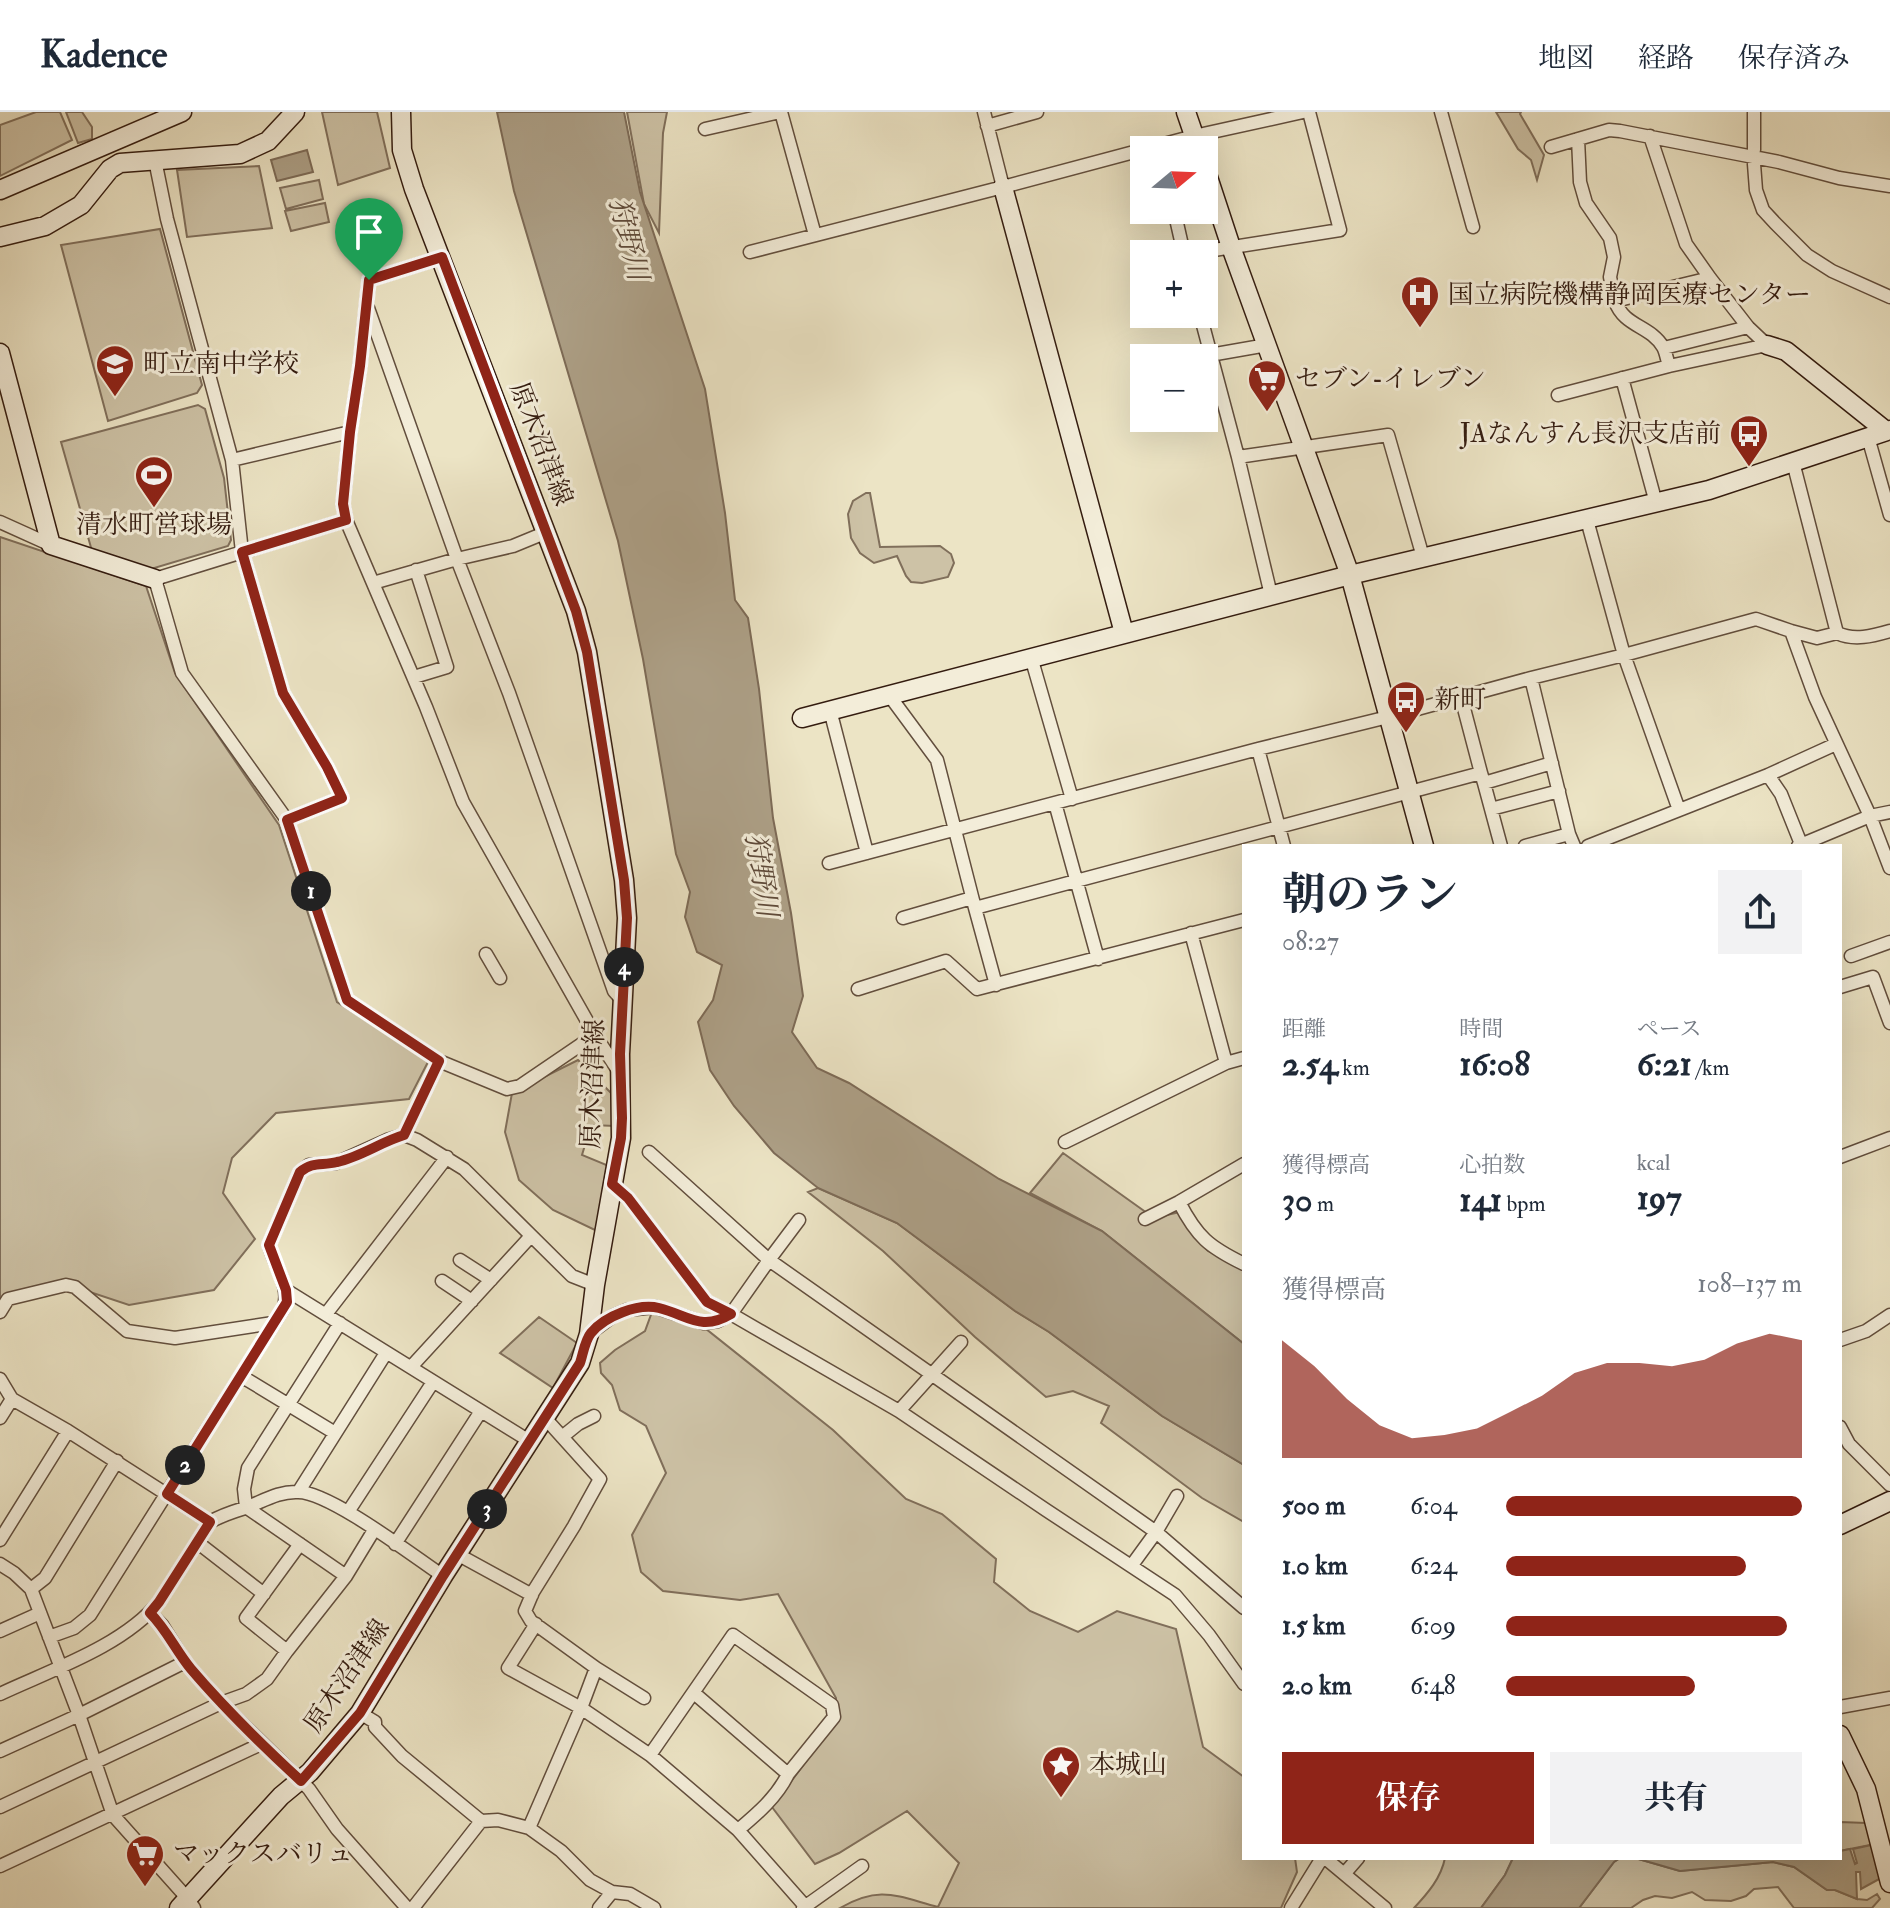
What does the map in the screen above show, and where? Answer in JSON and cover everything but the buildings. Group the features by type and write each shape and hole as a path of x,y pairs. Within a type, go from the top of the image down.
{"street":[{"path":"0,190 182,112"},
{"path":"0,237 45,226 81,205 110,169 120,163 240,154 268,141 295,112"},
{"name":"原木沼津線","path":"187,1905 273,1805 301,1781 360,1713 443,1576 580,1363 589,1334 621,1138 622,1000 627,918 605,754 584,638 547,532 414,189 402,150 401,112"},
{"path":"705,129 780,112 815,235"},
{"path":"984,112 1124,633"},
{"path":"987,126 1037,112"},
{"path":"1186,112 1195,136"},
{"path":"1212,136 1252,117 1306,112 1340,230 1218,249"},
{"path":"1441,112 1473,227"},
{"path":"1754,113 1754,150"},
{"path":"1551,147 1609,130 1890,186"},
{"path":"1650,136 1686,244 1748,327 1767,345 1786,351 1888,430"},
{"path":"1578,139 1580,182 1586,203 1610,238 1614,257 1610,277 1618,309 1626,320 1651,333 1664,348 1669,366"},
{"path":"750,252 1130,155"},
{"path":"155,160 167,219 232,460 242,552 283,693 342,798 287,820"},
{"path":"1754,164 1756,190 1763,210 1807,255 1832,271 1890,297"},
{"path":"1218,208 1350,575 1423,844"},
{"path":"442,257 369,280 343,504 346,520 414,677 463,802 595,1035 621,1074"},
{"path":"1615,301 1710,278"},
{"path":"366,301 614,991 622,1000"},
{"path":"1664,348 1748,327"},
{"path":"1218,354 1267,345"},
{"path":"1558,395 1767,345"},
{"path":"0,353 51,545"},
{"path":"1622,378 1656,503"},
{"path":"1218,384 1271,595"},
{"path":"802,718 1350,575 1709,490 1888,430"},
{"path":"232,460 350,432"},
{"path":"1238,457 1388,435 1423,557"},
{"path":"1868,437 1890,515"},
{"path":"1793,462 1837,633"},
{"path":"0,522 51,545 155,579 346,520"},
{"path":"1587,520 1624,655 1679,810"},
{"path":"373,583 513,546 547,532"},
{"path":"414,677 447,667 416,570"},
{"path":"155,579 182,673 287,820 347,1000 439,1061 507,1089 520,1086 595,1035"},
{"path":"829,863 1756,619 1817,638 1837,633 1868,637 1890,631"},
{"path":"1791,631 1815,697 1870,816 1890,868"},
{"path":"1031,657 1072,799"},
{"path":"1531,678 1572,840 1541,844"},
{"path":"889,695 937,760 996,985"},
{"path":"1461,697 1500,844"},
{"path":"830,710 867,853"},
{"path":"1594,844 1768,775 1836,744"},
{"path":"1258,749 1284,844"},
{"path":"903,918 1077,881 1410,793 1552,763"},
{"path":"1768,775 1781,794 1800,844"},
{"path":"1491,809 1559,791"},
{"path":"1055,803 1098,959"},
{"path":"1802,844 1870,816 1890,812"},
{"path":"858,989 946,961 977,989 1242,920"},
{"path":"1191,933 1226,1063"},
{"path":"1851,956 1890,942"},
{"path":"486,954 500,978"},
{"path":"1842,986 1873,977 1889,1019"},
{"path":"1065,1142 1226,1063 1242,1059"},
{"path":"404,1135 439,1061"},
{"path":"49,1637 74,1628 90,1615 287,1302 286,1290 269,1245 300,1172 309,1165 336,1163 404,1135 417,1140 464,1169 572,1276 595,1285"},
{"path":"1842,1156 1890,1138"},
{"path":"649,1152 769,1260 1156,1532 1242,1606"},
{"path":"326,1314 447,1157"},
{"path":"1145,1219 1242,1165"},
{"path":"612,1184 628,1198 707,1302 899,1411 1175,1595 1186,1605 1242,1681"},
{"path":"1179,1202 1188,1220 1205,1241 1220,1253 1242,1263"},
{"path":"589,1334 613,1316 627,1310 655,1307 704,1323 718,1321 731,1314 799,1220"},
{"path":"411,1367 531,1236"},
{"path":"460,1260 491,1280"},
{"path":"442,1281 472,1301"},
{"path":"0,1312 8,1299 66,1285 75,1287 127,1331 175,1338 273,1323"},
{"path":"286,1290 531,1442"},
{"path":"1842,1339 1866,1331 1890,1315"},
{"path":"340,1323 248,1468 244,1489 246,1507 346,1576"},
{"path":"899,1411 961,1342"},
{"path":"299,1491 386,1353"},
{"path":"241,1376 335,1433"},
{"path":"0,1379 12,1399 117,1461 210,1522"},
{"path":"348,1512 433,1382"},
{"path":"0,1418 12,1399"},
{"path":"395,1544 481,1411"},
{"path":"562,1437 594,1416"},
{"path":"545,1418 600,1479 525,1611 531,1621 644,1698"},
{"path":"0,1540 68,1431"},
{"path":"1844,1443 1890,1485"},
{"path":"31,1589 45,1578 117,1461"},
{"path":"0,1694 120,1637 150,1613 210,1522 274,1495 299,1491 320,1496 443,1576"},
{"path":"1132,1565 1177,1496"},
{"path":"1842,1524 1890,1501"},
{"path":"0,1807 246,1694 267,1679 346,1576 374,1530"},
{"path":"197,1542 264,1594"},
{"path":"287,1651 246,1618 300,1544"},
{"path":"457,1554 532,1595"},
{"path":"0,1564 31,1589 113,1815 187,1905"},
{"path":"0,1631 40,1613"},
{"path":"150,1613 162,1625 185,1662 221,1703 309,1789 337,1829 410,1908 481,1821"},
{"path":"536,1624 508,1668 581,1708 650,1755 738,1830 804,1907 862,1866"},
{"path":"650,1755 733,1635 832,1705 834,1717 765,1806 738,1830"},
{"path":"0,1751 185,1662"},
{"path":"529,1828 596,1668"},
{"path":"694,1693 788,1774"},
{"path":"1842,1707 1890,1698"},
{"path":"360,1713 375,1722 375,1727 402,1756 481,1821 498,1820 529,1828 561,1851 590,1880 612,1892 630,1894 654,1908"},
{"path":"1842,1739 1866,1789 1890,1883"},
{"path":"0,1866 261,1744"},
{"path":"1291,1908 1323,1860"},
{"path":"1327,1860 1385,1908"},
{"path":"1345,1873 1356,1860"},
{"path":"599,1908 612,1892"}],"shaded area":[{"path":"36,112 60,112 72,140 0,176 0,125"},
{"path":"66,112 82,112 92,127 92,139 78,143"},
{"path":"322,112 377,112 390,168 338,185"},
{"path":"627,112 667,112 663,133 659,233 644,204"},
{"path":"1496,112 1521,112 1544,155 1537,180 1531,160 1518,149"},
{"path":"259,166 272,228 187,237 177,170"},
{"path":"319,180 323,199 286,209 280,188"},
{"path":"325,203 329,222 291,231 285,211"},
{"path":"160,229 202,385 197,393 108,421 61,245"},
{"name":"清水町営球場","path":"198,405 205,409 224,478 231,540 228,546 151,569 92,551 61,442"},
{"path":"870,493 880,547 940,546 951,554 954,563 948,577 922,583 911,582 897,556 874,563 860,553 851,538 848,514 853,501"},
{"path":"0,537 146,586 175,673 279,825 337,1002 429,1060 409,1099 276,1113 232,1158 223,1193 255,1239 214,1290 129,1305 75,1287 19,1296 0,1317"},
{"path":"578,1060 611,1093 615,1126 591,1125 582,1155 609,1166 597,1231 553,1210 519,1180 505,1132 512,1093"},
{"path":"1063,1153 1154,1218 1180,1212 1197,1240 1208,1251 1242,1267 1242,1342 1102,1231 1030,1193"},
{"path":"818,1188 897,1223 1162,1416 1242,1464 1242,1521 1202,1498 1101,1423 1109,1406 1073,1391 1046,1397 975,1337 883,1251 808,1192"},
{"path":"652,1312 706,1329 833,1430 906,1499 942,1514 996,1559 994,1582 1030,1611 1078,1632 1117,1611 1176,1629 1203,1747 1242,1776 1242,1860 1295,1860 1297,1872 1281,1908 840,1908 878,1895 899,1896 938,1907 959,1863 907,1811 839,1853 815,1864 772,1807 837,1720 836,1698 778,1594 740,1600 663,1591 641,1572 632,1535 666,1473 646,1426 620,1410 612,1385 601,1373 600,1363 645,1331"},
{"path":"539,1317 577,1343 553,1388 500,1353"},
{"path":"1842,1822 1866,1823 1875,1844 1842,1851"},
{"path":"1444,1860 1512,1860 1481,1908 1414,1908 1429,1891"},
{"path":"1642,1860 1680,1871 1773,1862 1794,1867 1827,1890 1867,1900 1877,1894 1880,1899 1872,1908 1794,1908 1778,1887 1754,1889 1746,1896 1731,1901 1705,1900 1692,1892 1672,1898 1655,1896 1631,1908 1579,1908 1614,1862"}],"water":[{"name":"狩野川","path":"497,112 624,112 640,192 705,389 735,600 748,618 773,818 803,996 792,1032 817,1068 849,1083 999,1179 1102,1231 1242,1342 1242,1464 1162,1416 897,1223 818,1188 774,1153 734,1106 710,1070 698,1022 713,1000 722,965 697,952 685,917 690,892 676,854 643,659 618,541 514,191"},
{"path":"307,150 313,172 277,181 271,160"},
{"path":"1890,1841 1890,1873 1861,1889 1860,1872 1856,1872 1857,1899 1827,1890 1794,1867 1773,1862 1680,1871 1642,1860 1842,1860 1842,1851 1850,1849 1855,1864 1853,1849"},
{"path":"1512,1860 1617,1860 1579,1908 1481,1908"}],"place":[{"name":"国立病院機構静岡医療センター","path":"1420,329"},
{"name":"町立南中学校","path":"115,398"},
{"name":"セブン-イレブン","path":"1267,413"},
{"name":"JAなんすん長沢支店前","path":"1749,468"},
{"name":"清水町営球場","path":"154,509"},
{"name":"新町","path":"1406,734"},
{"name":"本城山","path":"1061,1799"},
{"name":"マックスバリュ","path":"145,1888"}],"route":[{"path":"442,257 576,611 587,652 605,754 627,918 620,1054 621,1138 612,1184 628,1198 707,1302 731,1314 718,1321 704,1323 655,1307 627,1310 613,1316 589,1334 580,1363 443,1576 360,1713 301,1781 221,1703 185,1662 162,1625 150,1613 210,1522 167,1494 287,1302 286,1290 269,1245 300,1172 309,1165 336,1163 351,1158 404,1135 439,1061 347,1000 287,820 342,798 283,693 242,552 346,520 343,504 369,280 442,257"}]}
